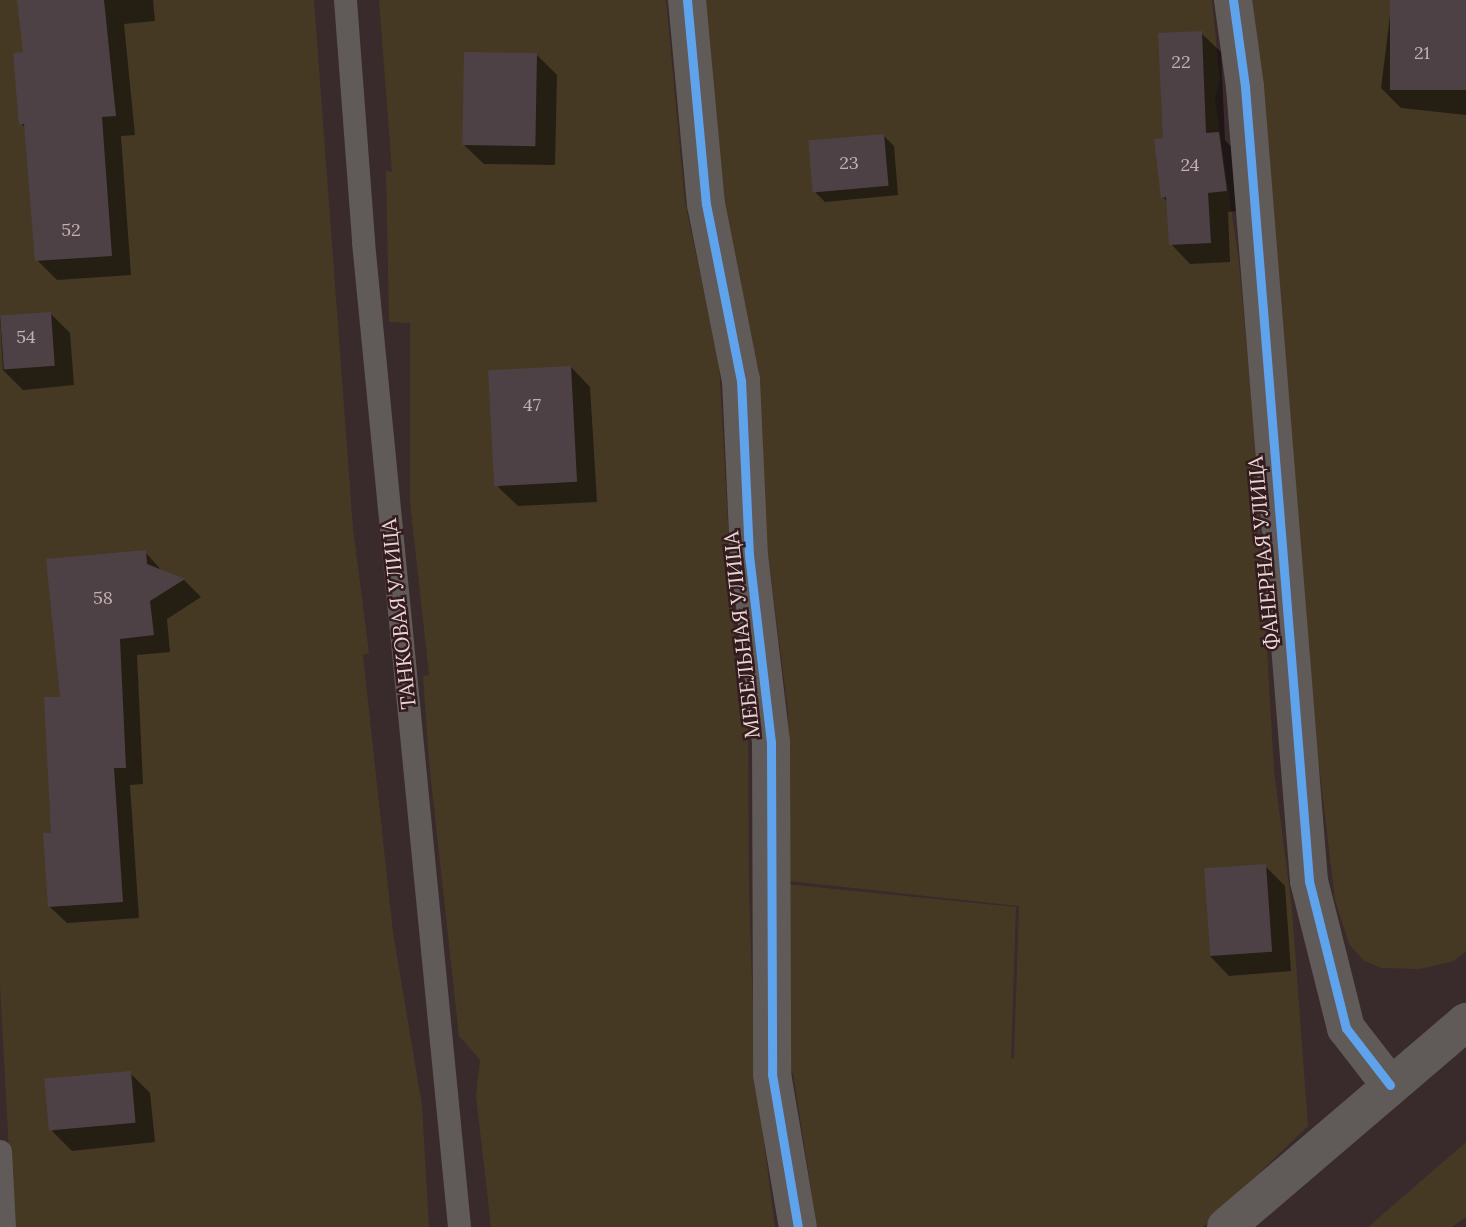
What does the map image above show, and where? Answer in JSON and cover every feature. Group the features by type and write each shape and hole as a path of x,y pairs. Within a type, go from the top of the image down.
{"street":[{"name":"МЕБЕЛЬНАЯ УЛИЦА","path":"687,0 706,204 741,380 749,555 771,741 772,1074 798,1227"},
{"name":"ФАНЕРНАЯ УЛИЦА","path":"1233,0 1245,87 1309,881 1346,1028 1390,1085"},
{"path":"1226,1227 1466,1022"}],"lane":[{"name":"ТАНКОВАЯ УЛИЦА","path":"345,0 363,242 459,1227"},
{"path":"0,1151 4,1227"}],"shaded area":[{"path":"0,0 314,0 353,528 369,653 363,655 393,932 422,1105 429,1227 13,1227 0,985"},
{"path":"379,0 666,0 685,202 719,363 738,702 748,703 749,889 755,1072 775,1227 491,1227 476,1096 480,1060 459,1036 429,762 423,676 429,675 410,502 410,323 389,322 386,171 392,172"},
{"path":"698,0 1212,0 1220,79 1215,99 1239,262 1255,441 1274,770 1292,909 1308,1126 1203,1227 817,1227 793,1073 789,1073 785,884 1016,907 1011,1059 1014,1058 1019,906 789,881 788,712"},
{"path":"1252,0 1466,0 1466,951 1454,961 1420,969 1381,968 1363,960 1349,944 1335,900 1301,615"},
{"path":"1466,1142 1466,1217 1452,1227 1368,1227"}],"building":[{"path":"17,0 104,0 116,116 102,117 112,256 35,261 24,124 19,125 13,53 23,52"},
{"path":"1390,0 1466,0 1466,90 1390,90"},
{"path":"1202,31 1206,133 1219,132 1227,191 1208,193 1211,243 1169,245 1166,197 1161,198 1154,139 1163,138 1158,33"},
{"path":"464,52 537,53 535,146 462,145"},
{"path":"884,134 889,186 813,192 808,141"},
{"path":"51,312 55,366 4,369 0,316"},
{"path":"571,366 577,482 494,486 488,370"},
{"path":"146,550 147,564 185,579 150,601 154,635 120,639 126,768 114,768 123,902 48,907 43,833 51,833 44,697 60,697 46,559"},
{"path":"1266,864 1272,952 1210,956 1204,868"},
{"path":"131,1071 136,1123 49,1130 44,1079"}],"cycle path":[{"path":"687,0 706,204 741,380 749,555 771,742 772,1074 798,1227"},
{"path":"1233,0 1245,87 1309,881 1346,1028 1390,1085"}]}
